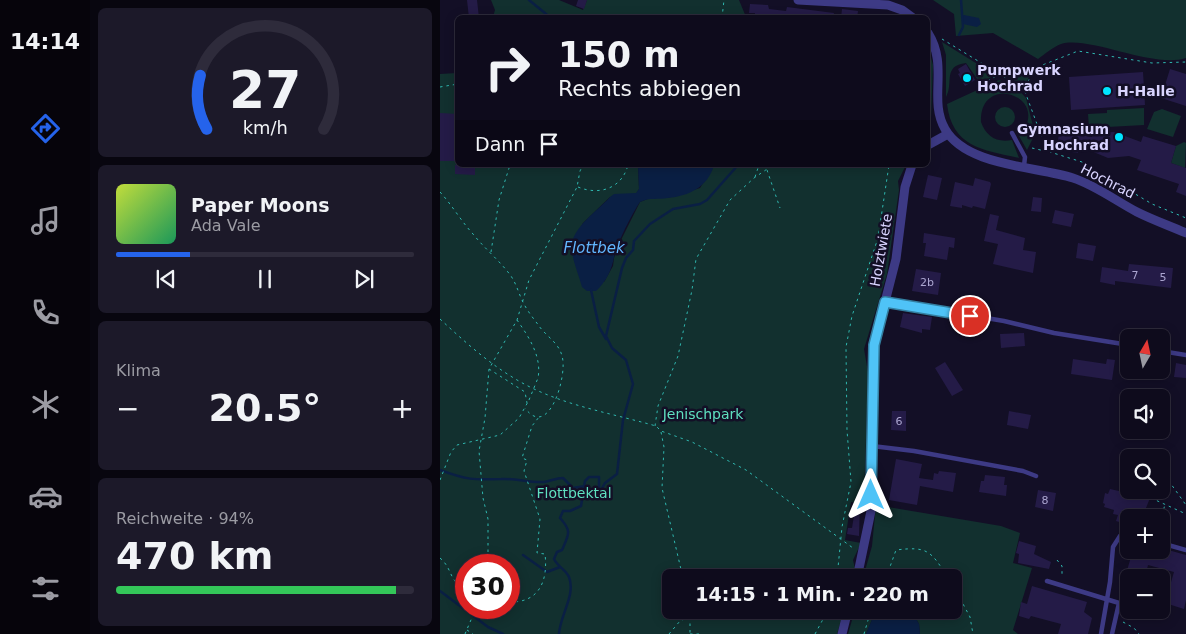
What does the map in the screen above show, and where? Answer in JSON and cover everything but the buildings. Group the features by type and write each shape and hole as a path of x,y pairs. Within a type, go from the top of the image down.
{"street":[{"path":"798,0 888,5 902,10 909,15"},
{"name":"Hochrad","path":"930,38 938,56 940,112 948,134 960,147 974,155 1080,180 1138,213 1186,233"},
{"path":"930,144 948,134"},
{"name":"Holztwiete","path":"859,569 871,511 874,345 896,259 905,187 911,167"},
{"path":"842,634 846,619"}],"lane":[{"path":"1012,133 1025,157 1024,166"},
{"path":"885,302 1004,321 1054,333 1120,344"},
{"path":"1170,352 1186,355"},
{"path":"872,446 914,451 1023,471 1036,476"},
{"path":"1101,634 1113,547 1120,536"},
{"path":"1170,546 1186,550"},
{"path":"1047,581 1119,603 1112,634"}],"path":[{"path":"722,15 724,0"},
{"path":"939,38 1024,89 1044,143 1050,152"},
{"path":"982,84 1000,74 1035,68 1078,52 1152,63 1186,62"},
{"path":"1024,89 1035,68"},
{"path":"440,87 455,84"},
{"path":"1032,148 1082,162 1152,204 1186,218"},
{"path":"491,252 499,200 509,167"},
{"path":"488,554 488,519 483,498 480,438 485,418 489,369 491,362 516,320 529,280 553,237 577,187 582,167"},
{"path":"577,187 590,190 615,186 625,177 628,167"},
{"path":"754,178 758,167"},
{"path":"656,426 655,416 658,406 678,356 692,290 696,259 730,200 754,178 770,167"},
{"path":"839,569 841,540 852,482 846,421 846,347 852,316 869,272 878,238 889,167"},
{"path":"766,170 780,208"},
{"path":"440,192 454,207 472,234 491,252 512,277 523,302 546,336 556,344 563,357 562,383 558,398 548,411 539,416 532,426 522,458 527,460 524,471 540,520 537,553 545,554 547,571 538,591 520,601"},
{"path":"714,227 719,229"},
{"path":"440,318 491,362 529,386 558,398 656,426 661,431 692,442 746,470 806,512 852,548 864,550"},
{"path":"440,480 451,452 457,445 480,438 500,435 511,426 528,404 538,378 537,359 530,340 516,320"},
{"path":"489,369 525,392 528,404"},
{"path":"525,408 533,416 539,416"},
{"path":"661,431 664,447 662,488 681,569"},
{"path":"1170,482 1186,504"},
{"path":"1154,499 1186,514"},
{"path":"1164,509 1166,504"},
{"path":"889,569 896,550 914,548 927,550 936,557 943,569"},
{"path":"440,558 447,564 455,583"},
{"path":"1057,560 1062,566 1064,587"},
{"path":"962,602 970,617 974,634"},
{"path":"465,634 471,619"},
{"path":"669,634 684,619"},
{"path":"690,619 690,634 699,634"},
{"path":"815,634 823,619"},
{"path":"864,634 868,619"},
{"path":"1115,619 1134,628 1139,634"},
{"path":"466,629 473,634"}],"green space":[{"path":"491,0 559,0 583,10 587,0 739,0 745,15 494,15 495,10"},
{"path":"933,0 1186,0 1186,58 1173,60 1157,59 1073,42 1058,45 1038,59 993,33 956,36 954,14"},
{"path":"942,42 995,75 980,83 966,63 959,65 951,71 946,97 946,55"},
{"path":"930,54 933,65 930,119"},
{"path":"1032,71 1024,87 1007,76"},
{"name":"Jenischpark","path":"455,73 455,167 638,167 639,189 636,194 610,197 583,223 573,242 574,260 578,268 604,282 613,266 620,242 640,202 650,198 667,198 700,188 713,167 905,167 898,181 899,190 887,274 864,349 868,372 864,504 851,502 845,540 861,543 853,560 855,569 662,569 662,619 841,619 837,634 440,634 440,74"},
{"path":"999,80 1014,85 1026,98 1035,134 1027,150 1019,136 1027,122 1028,110 1022,101 1012,95 1001,94 991,97 983,106 981,122 992,137 1006,141 1012,140 1019,158 982,149 971,144 962,138 950,118 947,104"},
{"path":"1005,107 1012,110 1015,117 1012,124 1005,127 998,124 995,117 998,110"},
{"path":"1144,108 1144,125 1089,128 1088,114 1107,113 1107,110"},
{"path":"1162,109 1181,116 1173,137 1147,129 1154,112"},
{"path":"1184,142 1186,143 1185,168 1171,163 1176,146"},
{"path":"876,505 1001,526 1020,533 1013,563 1032,568 1013,630 1018,634 920,634 919,624 916,619 962,619 962,569 866,569 872,546"},
{"path":"852,619 872,619 866,634 848,634"}],"water":[{"path":"962,16 979,18 981,24 977,27 963,24"},
{"name":"Flottbek","path":"638,167 713,167 707,179 697,189 676,197 640,202 621,237 606,279 596,291 587,291 582,287 572,253 574,237 578,229 614,194 636,193 639,189"},
{"path":"872,619 916,619 919,624 920,634 866,634"}],"waterway":[{"path":"529,0 547,15"},
{"name":"Flottbek","path":"959,35 963,27 961,0"},
{"name":"Flottbek","path":"559,634 571,591 568,575 554,559 557,552 562,550 568,533 566,526 560,518 563,511 570,511 581,506 585,481 589,477 599,477 599,489 601,490 605,483 617,474 623,420 633,384 626,360 612,348 606,336 622,268 626,258 633,250 634,241 650,224 673,209 700,204 707,200 736,167"},
{"name":"Flottbek","path":"591,290 599,327 606,339"},
{"path":"440,470 464,478 477,479 544,482 563,478 573,488 585,486"},
{"path":"523,555 547,572 560,567"},
{"path":"440,591 488,627 503,634"}],"place":[{"name":"Pumpwerk Hochrad","path":"967,78"},
{"name":"H-Halle","path":"1107,91"},
{"name":"Gymnasium Hochrad","path":"1119,137"}],"route":[{"path":"871,495 874,345 885,302 970,316"}],"park label":[{"name":"Flottbektal","path":"574,493"}]}
